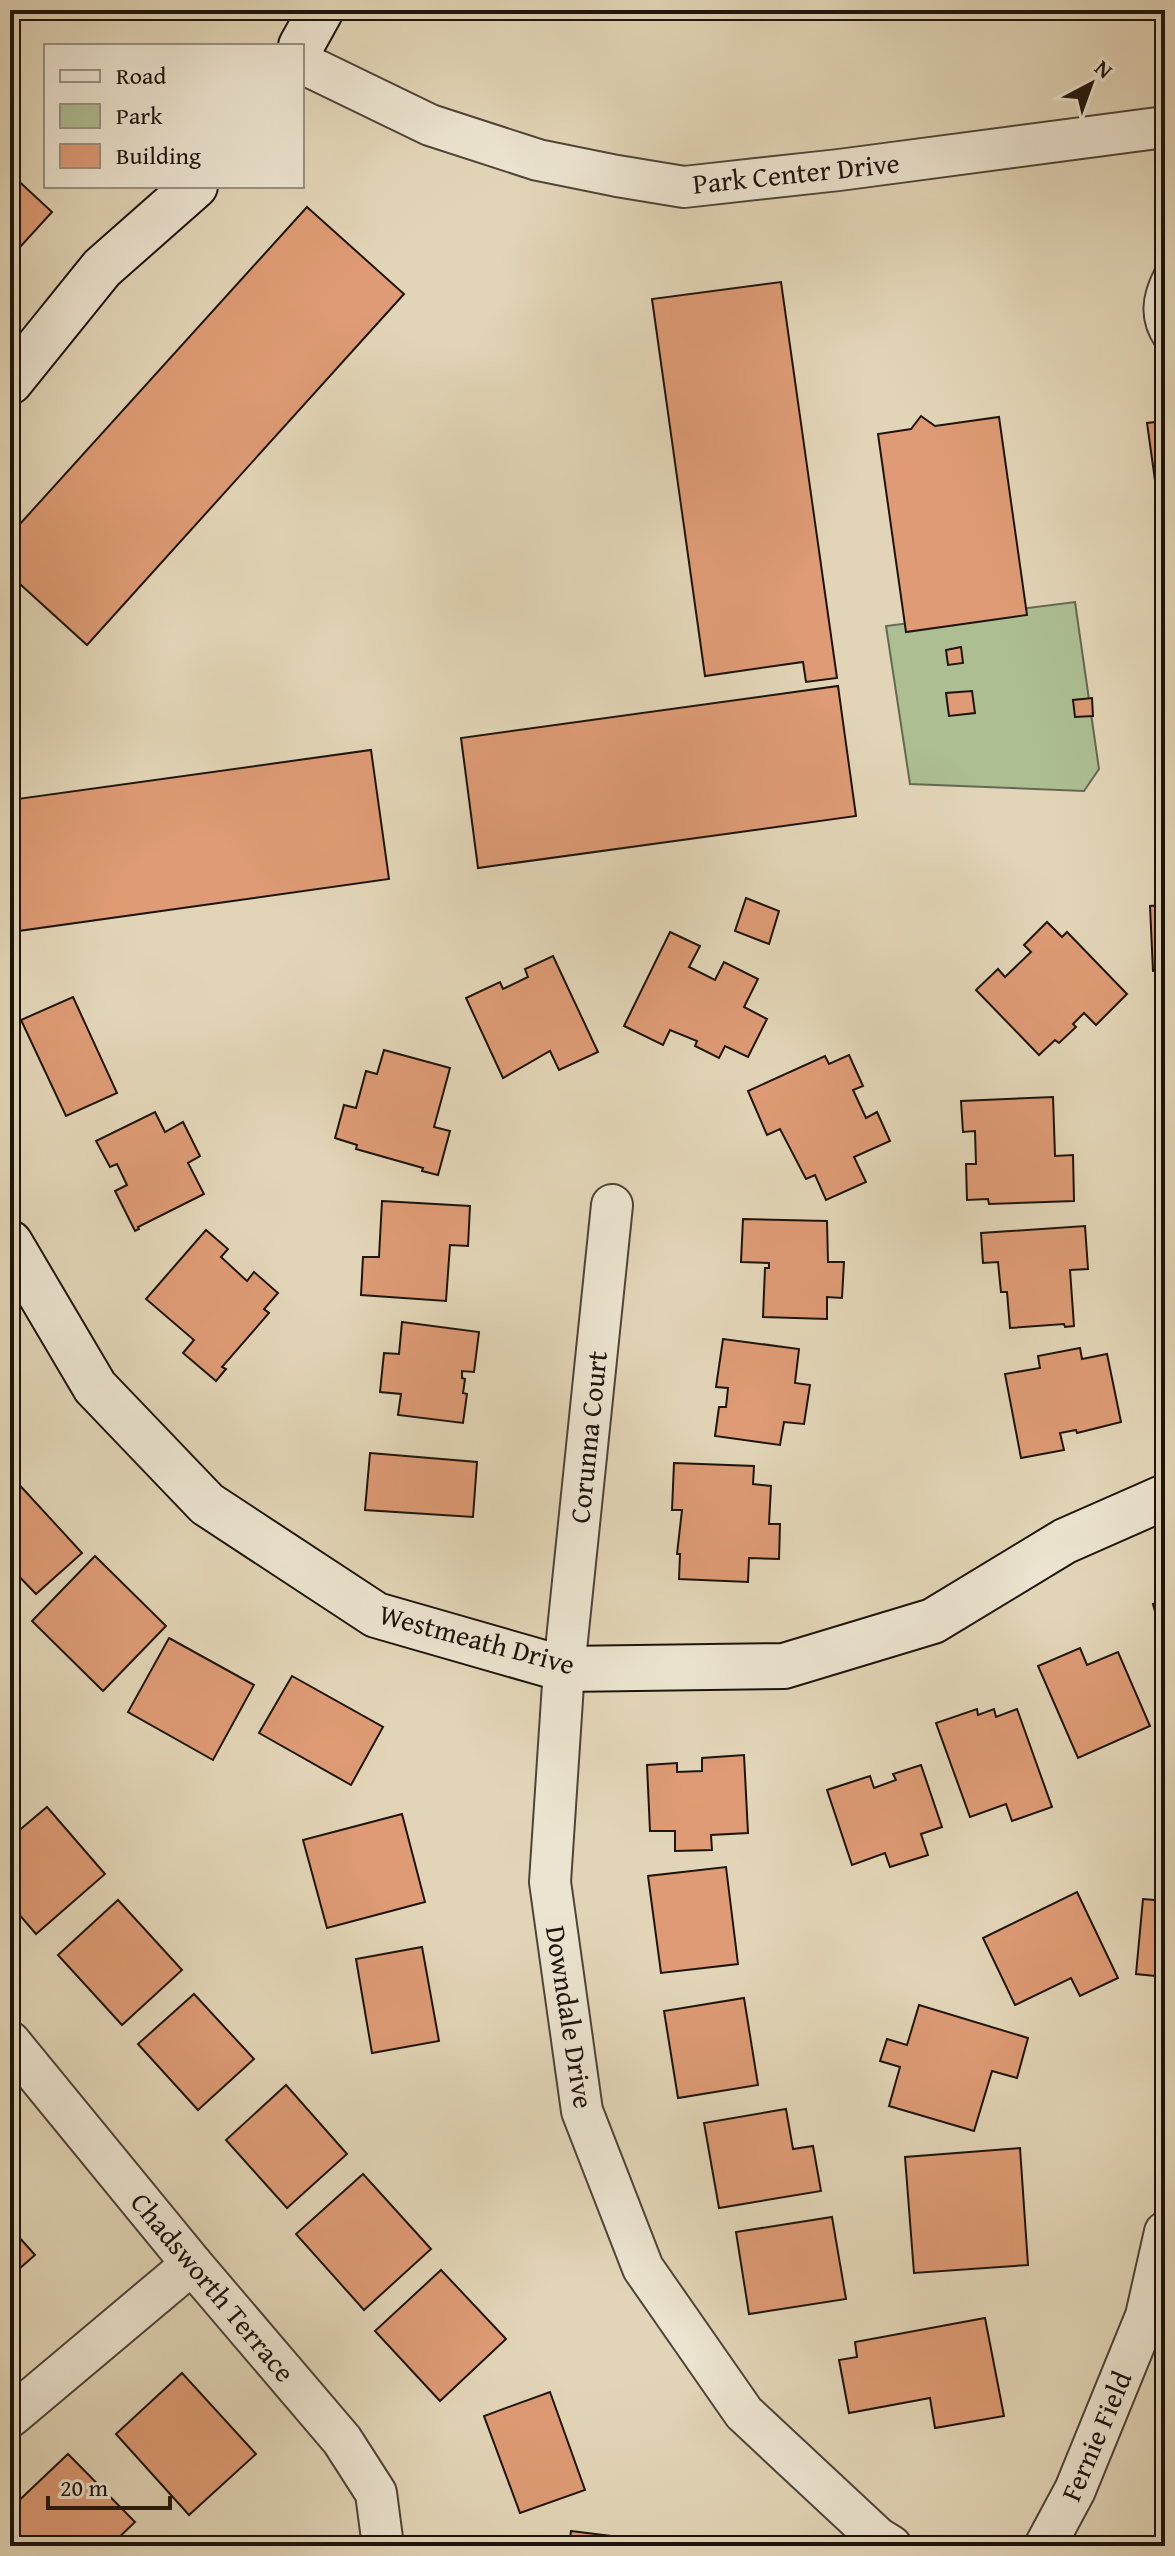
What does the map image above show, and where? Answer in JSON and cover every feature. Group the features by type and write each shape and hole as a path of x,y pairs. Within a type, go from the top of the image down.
{"street":[{"path":"302,44 321,10"},
{"name":"Park Center Drive","path":"304,64 430,125 538,160 684,187 1165,127"},
{"path":"10,382 102,268 193,188"},
{"name":"Corunna Court","path":"564,1669 612,1205"},
{"name":"Westmeath Drive","path":"10,1243 95,1387 207,1504 376,1615 564,1669 784,1666 933,1621 1065,1541 1165,1497"},
{"name":"Downdale Drive","path":"564,1669 550,1882 582,2111 643,2268 744,2413 878,2538 891,2546"},
{"name":"Chadsworth Terrace","path":"10,2042 192,2264 342,2440 376,2493 383,2546"},
{"name":"Fernie Field","path":"1045,2546 1075,2490 1146,2316 1165,2232"},
{"path":"10,2417 192,2264"}],"lane":[{"path":"1165,273 1154,296 1157,330 1165,341"}],"green space":[{"path":"1075,602 1099,769 1084,791 910,784 886,626"}],"building":[{"path":"10,173 52,212 10,258"},
{"path":"307,207 404,294 87,645 10,575 10,535"},
{"path":"781,282 837,678 806,682 803,662 705,676 652,299"},
{"path":"921,416 935,426 999,417 1027,615 906,632 878,434 911,429"},
{"path":"1165,421 1165,552 1147,423"},
{"path":"961,647 963,663 948,665 946,650"},
{"path":"838,686 856,816 478,868 461,738"},
{"path":"972,691 975,713 949,716 946,693"},
{"path":"1092,698 1093,716 1075,717 1073,700"},
{"path":"371,750 389,879 11,932 10,800"},
{"path":"746,898 779,911 769,944 735,931"},
{"path":"1165,905 1165,970 1153,971 1150,906"},
{"path":"1047,922 1062,937 1067,932 1127,994 1096,1025 1084,1013 1073,1024 1076,1027 1059,1043 1055,1040 1039,1055 976,990 998,969 1005,977 1031,952 1024,945"},
{"path":"670,932 700,946 689,967 715,980 724,962 758,979 744,1007 767,1019 748,1057 725,1046 719,1058 695,1046 697,1041 670,1030 663,1045 624,1026"},
{"path":"553,956 598,1052 559,1070 550,1051 503,1078 466,998 500,982 503,989 528,977 525,969"},
{"path":"73,997 117,1093 66,1116 21,1020"},
{"path":"384,1050 450,1068 434,1127 450,1131 438,1175 356,1149 357,1145 335,1138 344,1105 356,1108 366,1071 377,1074"},
{"path":"849,1055 863,1086 853,1090 866,1118 877,1112 890,1141 854,1157 866,1182 826,1200 815,1175 806,1179 780,1129 767,1135 748,1091 825,1056 829,1064"},
{"path":"1053,1097 1055,1156 1073,1155 1074,1201 989,1204 988,1199 967,1200 966,1164 976,1164 975,1131 963,1132 961,1101"},
{"path":"155,1112 165,1132 183,1122 200,1156 188,1163 204,1194 135,1231 115,1191 127,1185 117,1164 110,1167 96,1141"},
{"path":"382,1201 470,1206 468,1246 450,1245 446,1301 361,1295 363,1257 379,1257"},
{"path":"743,1219 827,1221 828,1262 844,1262 842,1298 827,1297 827,1319 763,1317 765,1268 769,1268 769,1263 741,1262"},
{"path":"1085,1226 1088,1269 1070,1270 1074,1326 1010,1328 1007,1292 1001,1292 998,1262 983,1263 981,1233"},
{"path":"206,1230 228,1249 221,1257 247,1281 254,1272 278,1293 264,1309 269,1313 222,1367 226,1369 216,1381 183,1353 194,1340 146,1299"},
{"path":"402,1322 479,1332 474,1372 462,1371 462,1378 465,1379 463,1393 467,1394 463,1423 398,1415 401,1394 380,1392 384,1353 399,1354"},
{"path":"723,1339 799,1349 795,1383 810,1385 804,1424 784,1422 780,1445 715,1436 719,1407 726,1407 728,1388 716,1387"},
{"path":"1080,1348 1082,1359 1107,1354 1121,1422 1077,1433 1076,1430 1060,1433 1064,1450 1021,1458 1005,1374 1040,1368 1038,1356"},
{"path":"370,1453 477,1462 473,1517 365,1510"},
{"path":"674,1463 754,1466 753,1484 771,1486 769,1524 780,1524 779,1559 749,1558 748,1582 679,1579 680,1554 677,1554 682,1510 672,1510"},
{"path":"14,1479 82,1553 36,1594 10,1567 10,1483"},
{"path":"95,1556 166,1626 103,1691 32,1621"},
{"path":"1165,1600 1165,1650 1153,1604"},
{"path":"169,1638 254,1685 213,1760 128,1712"},
{"path":"1080,1648 1087,1665 1118,1652 1150,1726 1078,1758 1038,1666"},
{"path":"292,1676 383,1727 351,1785 259,1733"},
{"path":"977,1709 978,1715 994,1709 996,1717 1017,1709 1052,1807 1012,1821 1006,1804 970,1817 936,1723"},
{"path":"744,1755 748,1833 711,1835 712,1850 675,1851 675,1831 650,1831 647,1765 677,1763 677,1772 702,1771 702,1758"},
{"path":"921,1765 942,1827 921,1834 928,1855 890,1867 885,1853 852,1865 827,1790 870,1776 874,1788 896,1780 893,1774"},
{"path":"47,1807 105,1874 36,1934 10,1904 10,1838"},
{"path":"402,1814 425,1902 327,1928 303,1840"},
{"path":"726,1867 738,1964 661,1973 648,1876"},
{"path":"1077,1892 1118,1978 1080,1996 1071,1978 1015,2005 983,1938"},
{"path":"1143,1899 1165,1901 1165,1977 1136,1974"},
{"path":"118,1900 182,1970 122,2025 58,1955"},
{"path":"422,1947 439,2041 372,2053 356,1959"},
{"path":"194,1994 254,2059 198,2110 138,2044"},
{"path":"744,1998 758,2085 678,2098 664,2011"},
{"path":"919,2005 1028,2038 1017,2078 992,2071 974,2131 889,2106 900,2067 880,2061 887,2039 907,2045"},
{"path":"286,2085 347,2154 287,2208 226,2140"},
{"path":"786,2109 793,2149 813,2146 821,2191 719,2208 704,2123"},
{"path":"1020,2148 1028,2265 914,2273 905,2157"},
{"path":"363,2174 431,2249 364,2310 296,2234"},
{"path":"832,2217 846,2299 749,2314 736,2232"},
{"path":"10,2227 35,2255 10,2277"},
{"path":"441,2270 506,2339 440,2401 375,2331"},
{"path":"985,2318 1004,2416 935,2428 930,2398 849,2413 839,2360 857,2357 855,2342"},
{"path":"182,2373 256,2454 189,2515 116,2434"},
{"path":"550,2392 585,2490 520,2513 484,2416"},
{"path":"68,2454 135,2522 110,2546 23,2546 10,2532 10,2509"},
{"path":"1165,2524 1165,2546 1156,2546"},
{"path":"571,2531 668,2543 668,2546 569,2546"}]}
